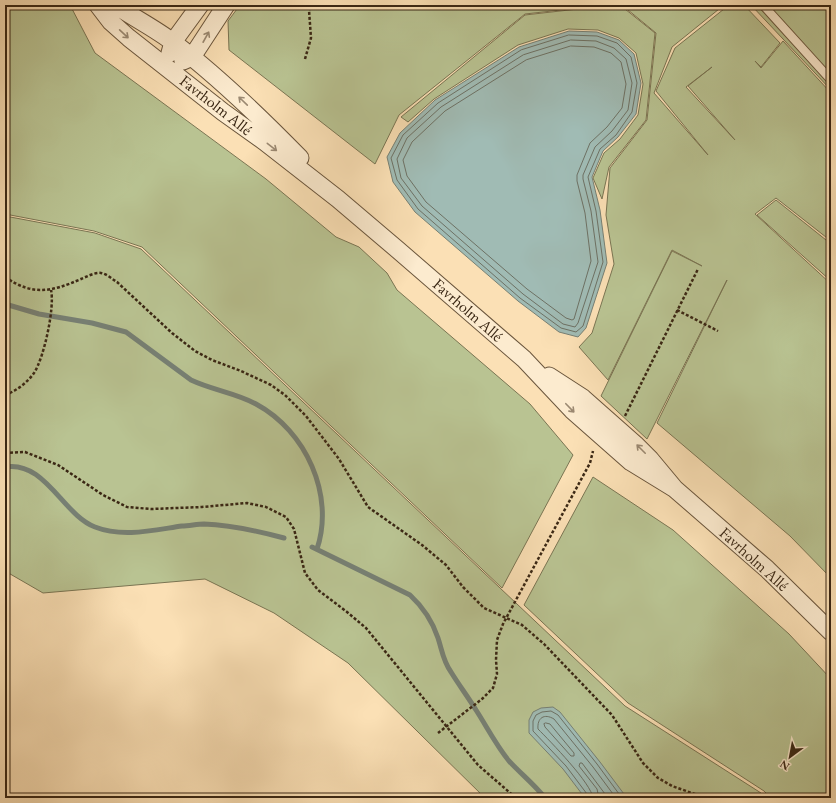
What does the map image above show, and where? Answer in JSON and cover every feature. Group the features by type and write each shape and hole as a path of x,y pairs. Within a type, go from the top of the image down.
{"street":[{"name":"Favrholm Allé","path":"98,5 111,22 129,38 168,67 223,112 265,142 338,199 524,358 583,398 650,458 675,489"},
{"name":"Favrholm Allé","path":"115,5 173,42 241,98 338,199"},
{"path":"168,67 173,42 200,5"},
{"path":"168,67 192,57 226,5"},
{"name":"Favrholm Allé","path":"524,358 572,410 601,437 631,462 675,489 767,569 831,632"}],"lane":[{"path":"762,5 831,80"}],"path":[{"path":"305,59 311,38 309,10 311,5"},
{"path":"617,428 624,418 698,269"},
{"path":"5,277 24,288 51,290 63,287 100,272 117,282 172,333 195,351 272,385 285,395 306,416 339,459 368,507 422,545 446,565 462,587 484,608 522,625 544,644 612,715 643,763 658,778 672,786 706,798"},
{"path":"5,395 13,392 25,384 34,373 41,359 50,321 51,290"},
{"path":"677,310 718,331"},
{"path":"438,733 482,699 493,688 497,674 497,640 506,618 590,463 594,447 601,437"},
{"path":"5,453 25,452 58,466 103,495 127,507 151,509 247,504 266,507 286,517 294,529 305,573 318,590 366,628 445,727 478,765 516,798"}],"green space":[{"path":"5,5 70,5 95,53 266,179 336,237 359,247 387,273 397,290 530,404 573,455 502,588 142,247 94,231 5,214"},
{"path":"240,5 605,5 525,14 399,115 375,164 229,50 228,21"},
{"path":"620,5 655,33 646,120 609,167 602,199 593,178 604,153 620,139 638,115 643,84 636,53 619,38 598,30 568,29 518,45 434,99 408,122 401,117 525,15"},
{"path":"622,5 724,5 672,47 654,93 708,155 656,91 675,48 729,5 744,5 780,43 761,67 755,61 761,68 783,41 831,93 831,113 828,117 829,119 831,116 831,124 829,121 831,127 831,241 776,198 755,214 831,284 831,578 790,536 657,423 727,280 647,439 601,396 672,251 702,266 672,250 608,380 579,347 592,333 614,264 606,215 610,168 647,120 656,33","holes":["712,67 688,86 735,140 686,87"]},
{"path":"751,5 831,5 831,90"},
{"path":"776,200 831,244 831,281 757,215"},
{"path":"5,216 95,233 141,249 625,706 761,793 766,798 485,798 348,663 274,613 205,579 43,593 5,571"},
{"path":"593,477 673,530 789,634 831,679 831,798 771,798 764,791 628,703 524,605"}],"water":[{"path":"569,31 597,32 619,40 634,54 641,83 636,114 618,137 603,151 592,177 600,210 607,263 586,328 578,337 559,332 518,301 415,212 393,182 387,157 400,133 435,100 519,47"},
{"path":"553,707 560,712 627,798 585,798 563,769 529,733 529,720 533,712 541,708"}],"waterway":[{"path":"5,304 39,314 92,323 126,332 191,380 248,400 274,416 289,430 302,448 312,466 319,487 322,507 322,528 317,549"},
{"path":"5,467 19,467 31,472 43,480 73,512 84,521 95,527 106,530 127,533 204,524 244,529 284,538"},
{"path":"312,547 410,595 415,600 427,614 433,625 448,668 500,749 509,761 545,798"}]}
